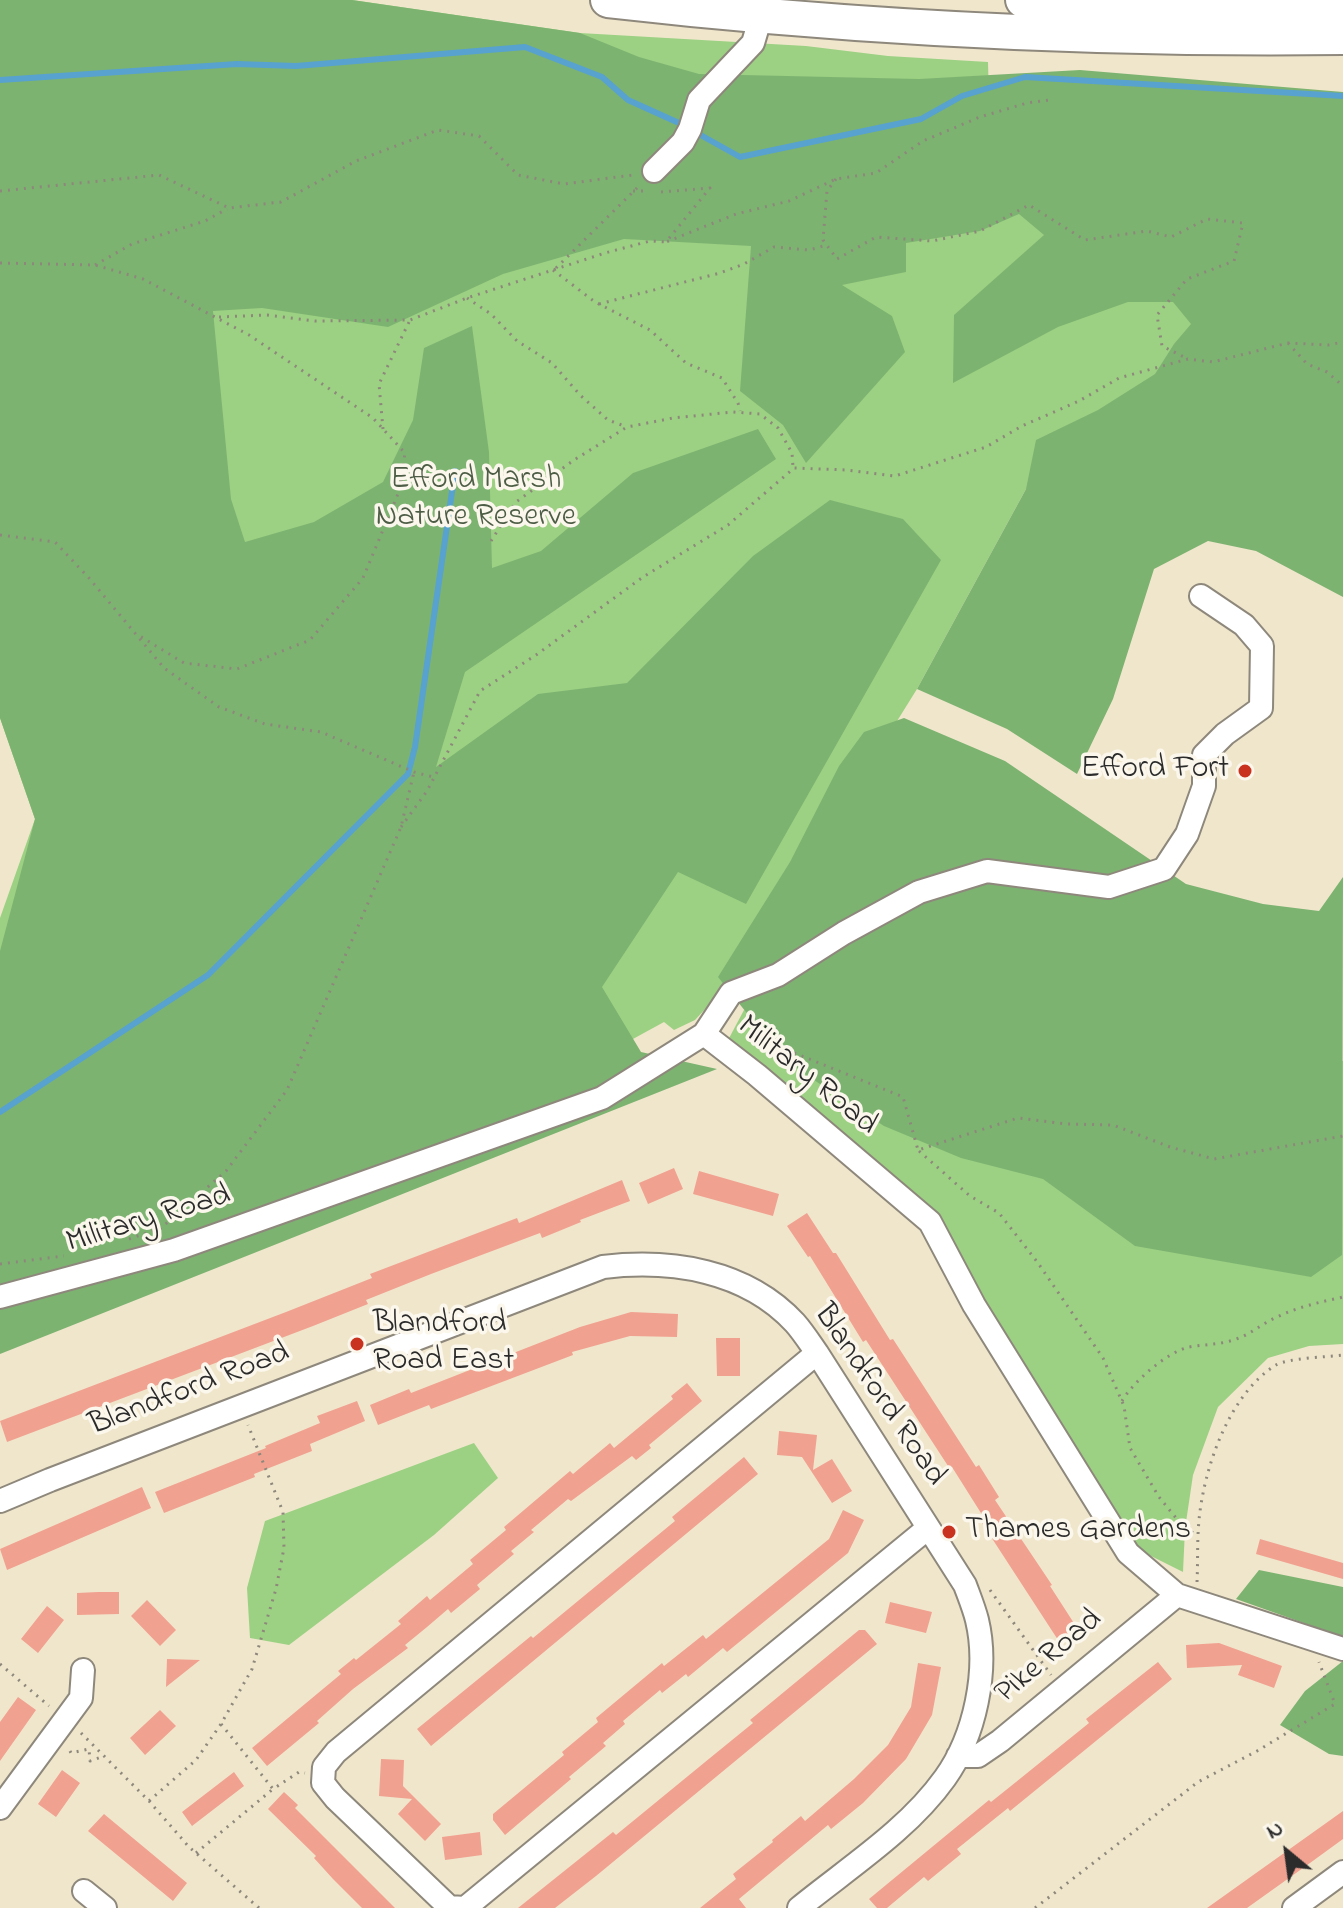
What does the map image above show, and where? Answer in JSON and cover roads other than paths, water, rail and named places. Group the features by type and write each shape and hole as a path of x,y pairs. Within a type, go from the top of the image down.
{"highway":[{"path":"608,0 894,27 1059,35 1343,37"},
{"path":"1023,0 1343,9"}],"street":[{"path":"654,171 683,142 699,100 753,43 761,16"},
{"path":"704,1034 731,993 778,975 844,933 919,892 987,871 1109,887 1164,869 1187,834 1200,798 1204,786 1204,755 1225,734 1261,708 1259,681 1262,646 1244,625 1201,596"},
{"name":"Military Road","path":"0,1297 174,1250 602,1098 704,1034 930,1222 974,1305 1128,1553 1177,1595 1343,1649"},
{"name":"Blandford Road","path":"0,1501 603,1267 669,1265 706,1271 737,1282 769,1302 794,1322 817,1353 965,1585 977,1621 980,1667"},
{"path":"817,1353 336,1752 324,1767 323,1783 449,1907 465,1908 928,1528"},
{"name":"Pike Road","path":"958,1756 978,1756 1000,1741 1177,1595"},
{"name":"Pike Road","path":"799,1908 897,1829 945,1778 958,1756 973,1715 980,1667"},
{"path":"0,1808 81,1698 83,1670"},
{"path":"1294,1908 1343,1872"},
{"path":"84,1891 105,1908"}],"waterway":[{"path":"0,80 237,64 296,66 525,47 602,77 628,100 679,123 740,157 921,119 962,96 1025,77 1343,96"},
{"path":"0,1112 208,975 408,774 415,747 455,471"}],"place":[{"name":"Efford Fort","path":"1245,771"},
{"name":"Blandford Road East","path":"357,1344"},
{"name":"Thames Gardens","path":"949,1532"}],"park label":[{"name":"Efford Marsh Nature Reserve","path":"476,500"}]}
